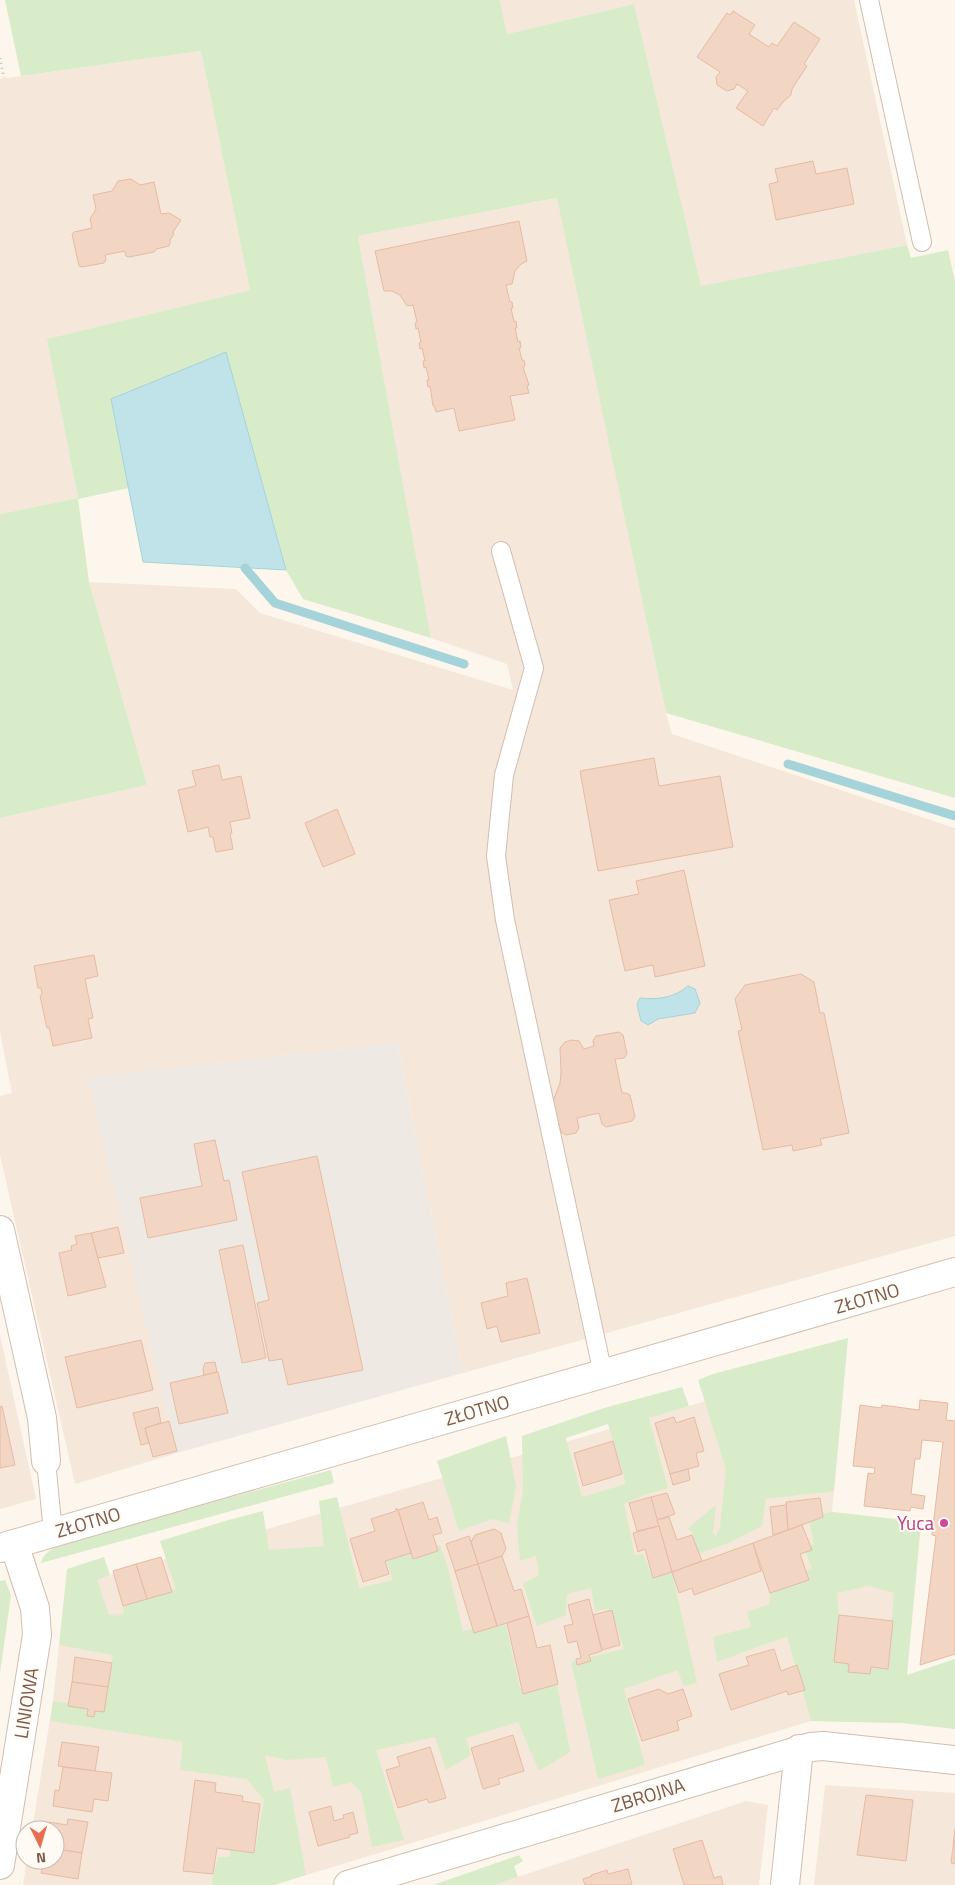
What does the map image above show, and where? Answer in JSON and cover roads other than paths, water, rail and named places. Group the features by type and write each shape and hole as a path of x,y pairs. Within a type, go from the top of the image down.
{"street":[{"path":"0,1230 42,1418 46,1461"},
{"name":"ZŁOTNO","path":"7,1546 955,1272"},
{"name":"LINIOWA","path":"0,1865 37,1635 35,1608 7,1546"},
{"name":"ZBROJNA","path":"348,1885 395,1878 799,1749 823,1746 955,1760"},
{"path":"784,1885 799,1749"}],"lane":[{"path":"869,0 922,242"},
{"path":"501,551 534,668 504,775 496,856 505,920 603,1374"},
{"path":"46,1461 53,1532"}],"water":[{"path":"226,352 286,570 143,562 111,399"},
{"path":"688,986 695,989 700,1003 695,1013 658,1019 648,1025 641,1021 637,1004 640,998 653,999 665,997 677,993"}],"waterway":[{"path":"245,568 275,603 464,664"},
{"path":"788,764 955,816"}],"place":[{"name":"Yuca","path":"944,1523"}]}
